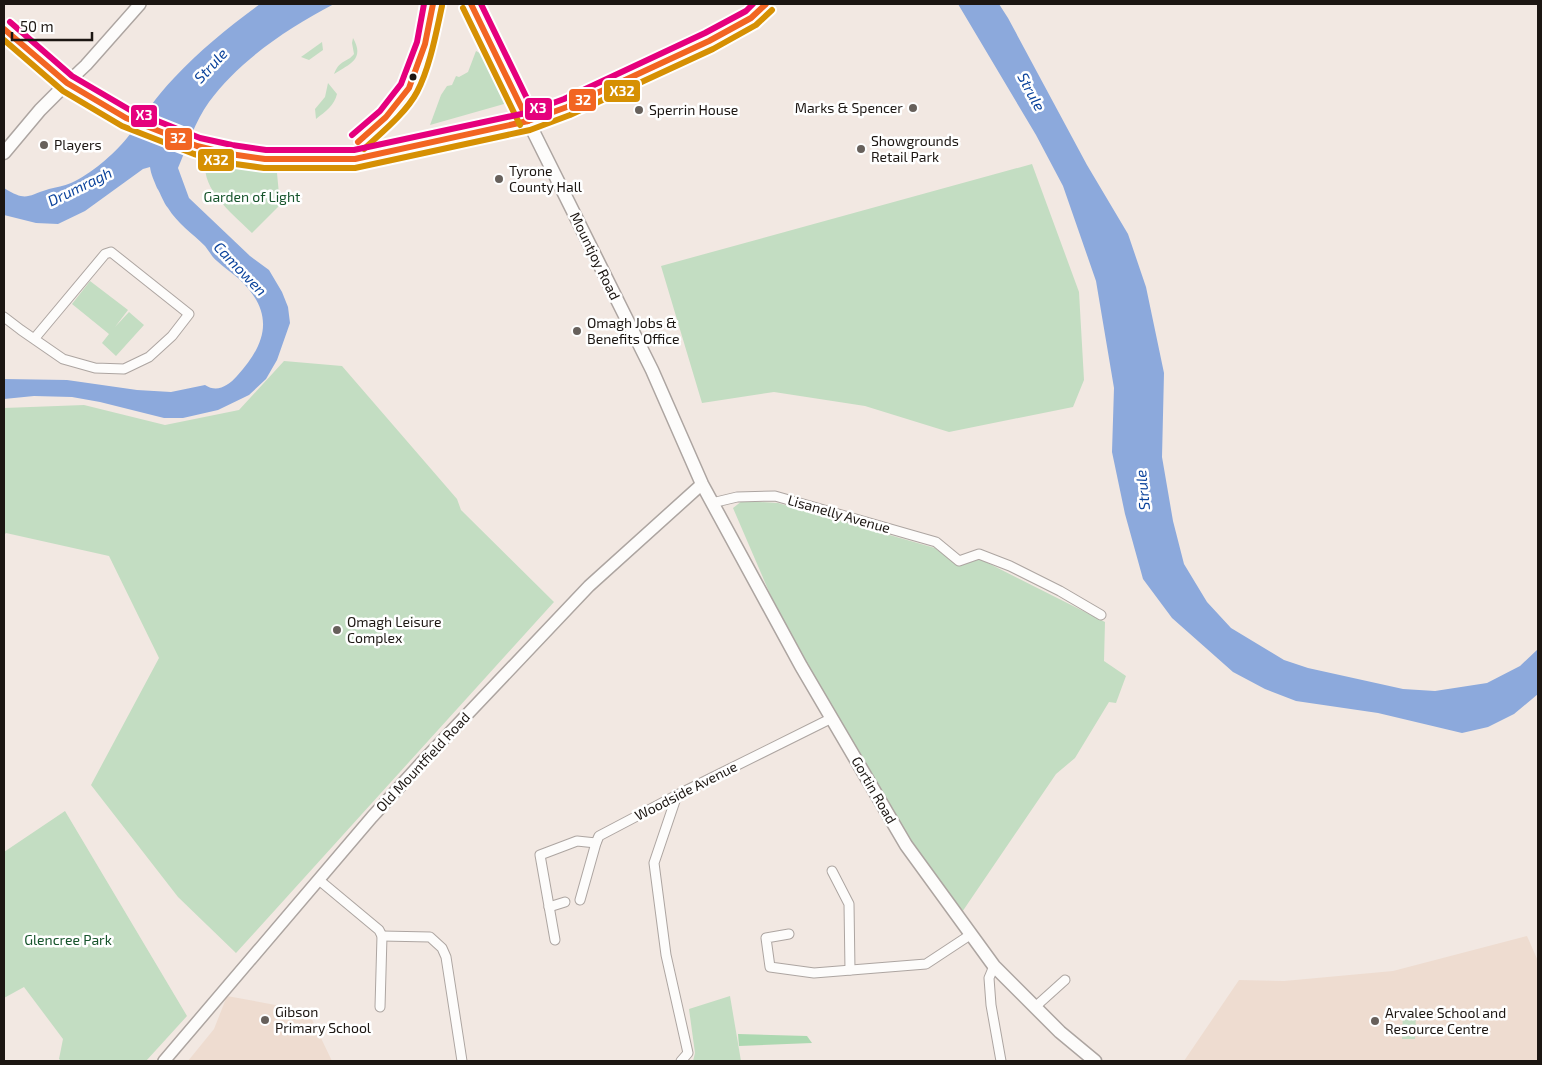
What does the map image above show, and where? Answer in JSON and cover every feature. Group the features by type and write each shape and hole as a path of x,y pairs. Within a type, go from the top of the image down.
{"main road":[{"path":"4,29 67,83 126,118 197,146 230,154 264,159 355,159 528,120 567,108 709,41 751,18 766,4"},
{"path":"4,153 40,110 67,83"},
{"name":"Mountjoy Road","path":"528,120 655,376 702,484"},
{"name":"Gortin Road","path":"702,484 801,666 906,844 994,966 1060,1032 1095,1061"}],"street":[{"path":"67,83 86,65 140,4"},
{"name":"Mountjoy Road","path":"471,4 528,120"},
{"path":"4,317 34,339 63,359 95,368 124,369 150,357 172,336 189,314 111,252 105,254 34,339"},
{"name":"Old Mountfield Road","path":"164,1061 372,817 423,761 589,586 702,484"},
{"name":"Lisanelly Avenue","path":"712,503 737,496 775,496 936,542 959,561 979,554 1010,566 1060,591 1101,615"},
{"name":"Woodside Avenue","path":"596,843 599,836 832,718"},
{"path":"677,795 654,864 666,955 688,1053 681,1061"},
{"path":"555,940 540,855 577,841 596,843 580,900"},
{"path":"832,871 849,904 850,970"},
{"path":"319,880 380,930 382,936 380,1007"},
{"path":"549,906 565,902"},
{"path":"790,934 766,938 770,967 814,973 926,964 970,935"},
{"path":"382,936 430,936 442,948 446,957 462,1061"},
{"path":"994,966 990,978 991,1004 1001,1061"},
{"path":"1035,1007 1065,980"}],"shaded area":[{"name":"Arvalee School and Resource Centre","path":"1527,936 1538,961 1538,1061 1184,1061 1239,980 1284,981 1393,971"},
{"name":"Gibson Primary School","path":"227,996 308,1011 332,1061 188,1061 214,1029"}],"green space":[{"path":"353,38 357,51 354,60 334,74 341,63 354,54"},
{"path":"322,42 323,50 309,60 301,57"},
{"path":"476,51 487,57 506,97 504,104 430,125 441,95 447,86 452,85 456,76 459,77 468,72"},
{"path":"328,83 337,94 336,98 329,108 316,119 315,109 325,97"},
{"name":"Garden of Light","path":"206,162 252,171 277,173 280,205 252,233 228,210 213,192 208,182"},
{"path":"1032,164 1079,292 1084,380 1073,407 949,432 865,406 774,392 702,403 661,266"},
{"path":"90,281 128,310 115,327 129,312 144,325 116,356 102,343 109,334 72,304"},
{"name":"Omagh Leisure Complex","path":"284,361 342,366 457,499 461,510 554,602 236,953 178,897 91,785 159,658 109,556 6,533 4,535 4,408 84,405 165,425 239,410"},
{"path":"742,501 778,503 935,548 959,566 980,559 1105,622 1104,661 1126,676 1116,703 1109,702 1075,758 1056,774 958,918 801,666 733,508"},
{"name":"Glencree Park","path":"65,811 187,1016 146,1061 61,1061 59,1059 63,1039 24,987 4,998 4,852"},
{"path":"730,996 741,1061 693,1061 695,1053 689,1009"},
{"path":"1403,1013 1416,1014 1415,1039 1402,1039"},
{"path":"738,1034 807,1036 812,1043 739,1046"}],"water":[{"path":"260,4 334,4 282,34 235,72 209,102 200,117 178,168 189,198 250,256 269,270 282,292 288,307 290,323 277,360 266,379 249,395 218,410 183,418 164,418 72,397 34,396 4,399 4,379 67,380 137,390 171,392 205,385 218,388 230,383 256,351 263,326 258,302 250,290 215,259 205,246 172,213 157,188 150,167 143,169 85,211 58,224 36,223 4,215 4,188 18,195 27,196 71,183 94,169 121,144 161,92 194,58"},
{"name":"Strule","path":"958,4 999,4 1087,165 1128,234 1146,287 1164,373 1162,457 1173,521 1184,564 1207,602 1231,628 1284,660 1308,668 1403,689 1435,691 1487,683 1520,666 1538,649 1538,694 1514,714 1488,727 1462,733 1378,713 1296,701 1265,689 1233,672 1172,618 1143,579 1125,514 1112,452 1114,388 1096,281 1063,186 1036,135"}],"transit line":[{"name":"X3","path":"352,135 380,111 401,84 417,42 424,4"},
{"name":"32","path":"358,142 386,117 409,88 425,44 433,4"},
{"name":"32","path":"471,4 528,121"},
{"name":"X3","path":"481,4 536,117"},
{"name":"X3","path":"10,22 72,76 130,110 200,138 266,150 354,150 526,113 564,99 705,33 746,11 753,4"},
{"name":"32","path":"4,29 67,83 126,118 197,146 230,154 265,159 355,159 528,121 567,107 709,41 751,18 766,4"},
{"name":"X32","path":"364,149 400,115 417,92 429,61 442,6"},
{"name":"X32","path":"463,8 520,125"},
{"name":"X32","path":"4,40 63,91 122,126 194,154 228,163 264,168 355,168 530,130 570,115 713,49 756,25 772,10"}],"place":[{"name":"Marks & Spencer","path":"913,108"},
{"name":"Sperrin House","path":"639,110"},
{"name":"Players","path":"44,145"},
{"name":"Showgrounds Retail Park","path":"861,149"},
{"name":"Tyrone County Hall","path":"499,179"},
{"name":"Omagh Jobs & Benefits Office","path":"577,331"},
{"name":"Omagh Leisure Complex","path":"337,630"},
{"name":"Gibson Primary School","path":"265,1020"},
{"name":"Arvalee School and Resource Centre","path":"1375,1021"}],"water label":[{"name":"Drumragh","path":"80,187"},
{"name":"Camowen","path":"240,269"}]}
